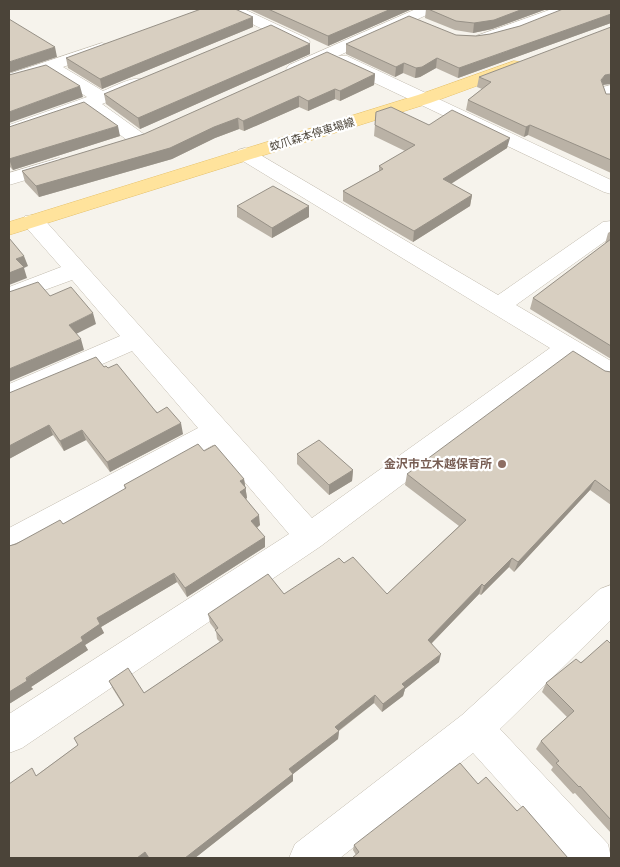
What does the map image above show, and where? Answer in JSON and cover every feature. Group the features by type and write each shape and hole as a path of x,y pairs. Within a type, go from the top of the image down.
{"main road":[{"name":"蚊爪森本停車場線","path":"9,229 424,99 534,59"}],"street":[{"path":"232,9 611,188"},
{"path":"283,74 428,9"},
{"path":"463,40 485,39 566,9"},
{"path":"408,18 424,25"},
{"path":"254,35 272,27"},
{"path":"9,80 116,43"},
{"path":"9,60 27,75"},
{"path":"51,67 95,101 138,139"},
{"path":"9,130 95,101 155,76"},
{"path":"611,90 609,91 611,99"},
{"path":"114,147 156,131"},
{"path":"245,154 611,373"},
{"path":"9,179 75,159"},
{"path":"33,221 310,538"},
{"path":"499,306 611,227"},
{"path":"9,295 75,270"},
{"path":"9,395 136,339"},
{"path":"9,735 310,538 568,348"},
{"path":"9,543 216,430"},
{"path":"309,858 475,728 608,608"},
{"path":"475,728 594,858"}],"building":[{"path":"201,9 235,9 253,17 100,79 66,58"},
{"path":"268,9 391,9 328,36"},
{"path":"428,9 523,9 494,20 474,23 456,21"},
{"path":"563,9 611,9 611,14 459,68 437,58 422,67 416,68 404,63 396,67 346,44 409,16 456,35 476,36 520,26"},
{"path":"9,19 55,47 9,62"},
{"path":"271,25 310,44 138,118 104,94"},
{"path":"611,27 611,74 605,75 601,80 606,94 611,94 611,160 530,125 526,127 468,100 491,82 479,77"},
{"path":"327,52 375,74 340,91 335,89 308,101 299,96 243,121 238,118 170,148 36,186 22,171 144,134"},
{"path":"46,65 80,86 9,112 9,75"},
{"path":"84,102 118,126 9,159 9,127"},
{"path":"391,107 429,125 452,110 510,138 443,179 472,195 414,231 343,191 383,169 379,166 415,145 375,125 376,112"},
{"path":"273,186 309,206 272,228 237,206"},
{"path":"9,238 24,256 16,259 24,267 9,273"},
{"path":"611,239 611,346 533,298"},
{"path":"38,282 50,296 71,287 93,313 69,325 81,339 9,369 9,292"},
{"path":"573,351 605,371 611,372 611,492 595,480 518,562 512,558 484,586 482,584 428,640 441,654 402,684 405,687 383,704 375,695 335,727 339,731 289,769 293,774 185,858 149,858 145,852 137,858 9,858 9,784 32,768 36,776 78,745 74,738 124,705 109,681 128,668 144,693 223,640 215,630 218,628 208,614 268,574 284,594 339,558 344,563 353,557 387,594 466,520 407,474"},
{"path":"96,357 104,367 108,368 117,364 157,413 167,407 181,423 107,462 82,430 60,441 49,425 9,446 9,393"},
{"path":"319,440 353,470 329,485 297,454"},
{"path":"198,444 204,451 215,445 244,479 240,481 246,488 240,492 259,515 251,521 265,537 185,588 174,573 97,618 100,624 81,637 83,641 26,678 27,681 9,692 9,546 60,520 63,524 126,488 124,485"},
{"path":"607,640 611,644 611,820 556,763 559,761 541,741 574,711 546,683 576,659 581,663"},
{"path":"460,763 478,784 486,777 517,811 523,806 568,858 352,858 359,852 354,845"}],"place":[{"name":"金沢市立木越保育所","path":"502,464"}]}
